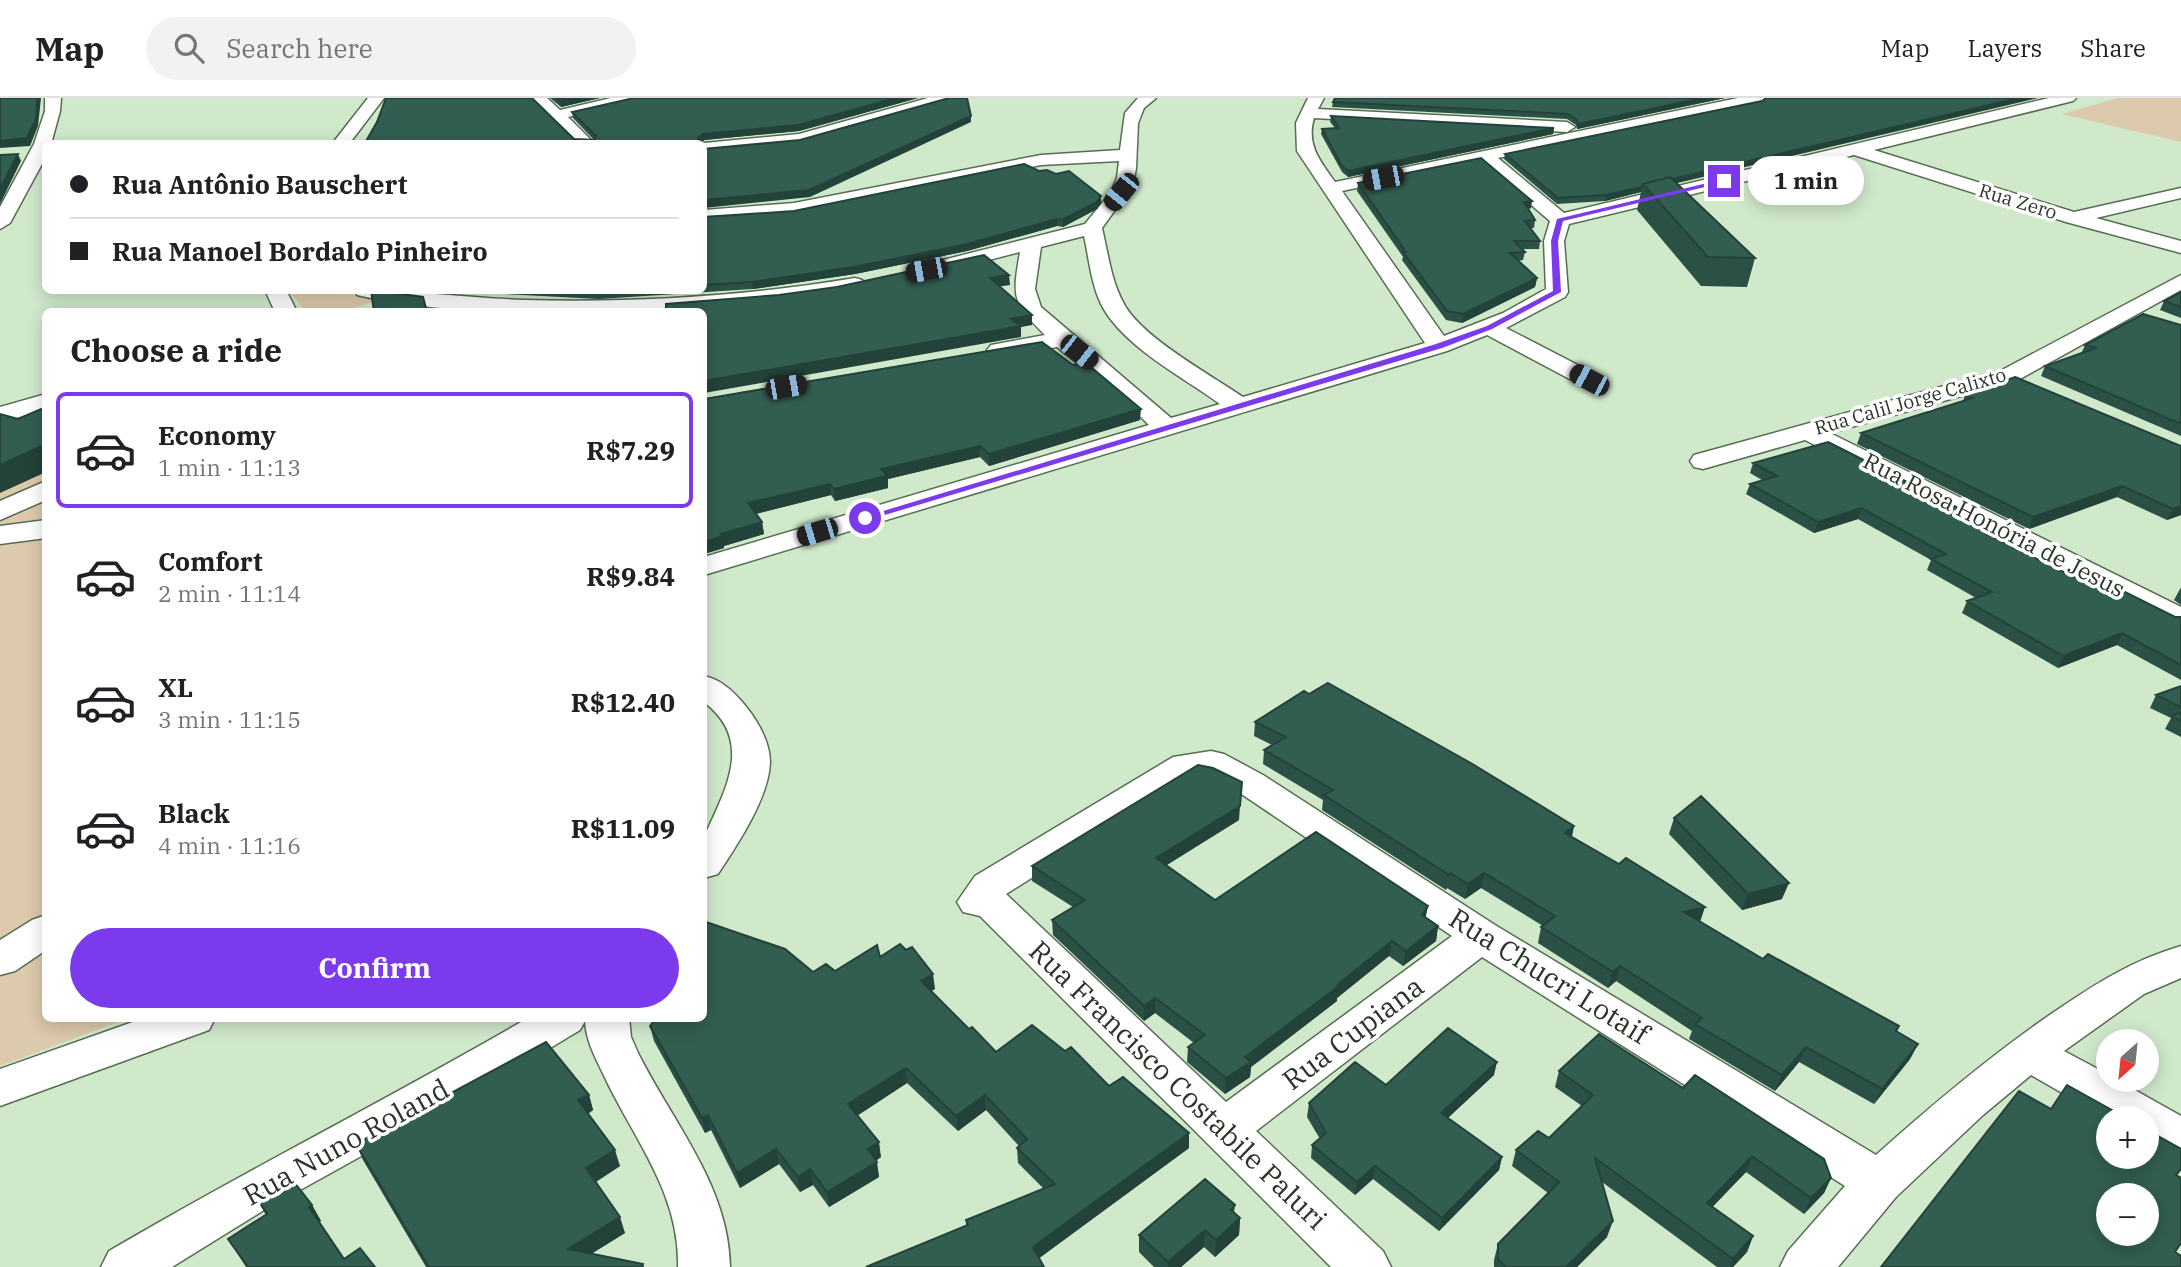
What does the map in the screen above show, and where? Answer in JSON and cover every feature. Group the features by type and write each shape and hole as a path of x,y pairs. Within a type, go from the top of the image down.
{"street":[{"path":"42,140 54,109 53,98"},
{"path":"343,140 376,98"},
{"path":"538,98 583,140"},
{"path":"557,116 631,98"},
{"path":"707,148 800,139 945,98"},
{"path":"926,270 1092,228 1121,192 1127,176 1130,121 1135,108 1148,98"},
{"path":"1331,188 1760,98"},
{"path":"1560,220 2068,98"},
{"path":"1439,346 1305,150 1300,135 1311,106 1612,130"},
{"path":"0,223 42,141"},
{"name":"Rua Zero","path":"1857,150 2073,218 2181,247"},
{"path":"13,155 38,152"},
{"path":"707,216 794,209 1041,160 1128,155"},
{"path":"1486,156 1560,220"},
{"path":"2073,218 2181,193"},
{"path":"707,565 1439,346 1490,328 1557,292 1554,241 1560,220"},
{"path":"1092,228 1108,294 1117,312 1134,330 1238,405"},
{"path":"1031,245 1024,289 1031,309 1062,339 1130,393 1166,427"},
{"path":"386,294 413,299 523,308 629,306 729,300 834,288 874,280"},
{"name":"Rua Calil Jorge Calixto","path":"1703,461 2010,375 2181,281"},
{"path":"382,308 413,299"},
{"path":"2129,310 2155,319"},
{"path":"1490,328 1589,380"},
{"path":"979,353 1062,339"},
{"path":"2010,375 2034,385"},
{"path":"0,415 42,402"},
{"name":"Rua Rosa Honória de Jesus","path":"1806,430 2181,619"},
{"path":"0,512 42,491"},
{"path":"0,535 42,530"},
{"path":"707,861 729,828 752,761 717,705"},
{"name":"Rua Francisco Costabile Paluri","path":"1222,766 1199,761 1186,765 989,886 977,902 991,903 1224,1129 1354,1265"},
{"name":"Rua Chucri Lotaif","path":"1222,766 1482,936 1879,1182"},
{"path":"0,960 42,933"},
{"name":"Rua Cupiana","path":"1224,1129 1482,936"},
{"path":"1806,1267 1879,1182 1967,1102 2030,1053 2129,983 2181,961"},
{"path":"0,1088 183,1022"},
{"name":"Rua Nuno Roland","path":"127,1267 247,1195 558,1022"},
{"path":"607,1022 607,1032 626,1074 698,1209 707,1249 704,1267"},
{"path":"2030,1053 2123,1106"},
{"path":"2159,1126 2181,1139"}],"shaded area":[{"path":"2118,98 2181,98 2181,142 2062,114"},
{"path":"291,294 347,294 383,299 353,308 303,308"},
{"path":"42,421 42,1022 119,1022 0,1066 0,433"}],"building":[{"path":"0,98 37,98 36,119 27,138 0,141"},
{"path":"386,98 532,98 574,139 594,140 367,140"},
{"path":"634,98 896,98 798,125 703,134 699,140 594,140 596,136 572,112"},
{"path":"949,98 967,98 971,116 809,190 707,200 707,149 800,140"},
{"path":"1335,98 1703,98 1578,124 1577,120 1568,114 1333,102"},
{"path":"1766,98 2019,98 1672,179 1670,177 1606,195 1558,198 1505,154 1762,101"},
{"path":"1331,116 1554,128 1348,171 1342,166 1322,129 1339,128"},
{"path":"18,154 0,189 0,155"},
{"path":"1481,158 1532,201 1524,202 1535,220 1525,221 1540,241 1514,241 1525,252 1510,253 1537,278 1463,314 1447,311 1403,252 1406,252 1358,183"},
{"path":"1024,164 1039,171 1047,170 1056,174 1069,171 1101,196 1097,202 1062,220 1057,219 967,244 854,267 752,282 707,285 707,217 794,211"},
{"path":"1670,177 1755,258 1708,257 1643,184"},
{"path":"984,255 1009,275 990,278 1032,315 1011,319 1021,326 707,380 707,308 666,308 666,304 779,295 837,287"},
{"path":"2181,292 2181,307 2164,301"},
{"path":"372,294 423,297 426,308 373,308"},
{"path":"2143,314 2181,325 2181,424 2045,366 2096,348 2085,345"},
{"path":"1042,342 1073,365 1085,362 1141,409 989,454 980,446 881,469 887,476 834,489 830,484 748,503 762,522 707,541 707,398"},
{"path":"2015,377 2181,446 2181,506 2173,509 2122,486 2033,517 1861,433 1973,398 1965,395"},
{"path":"42,409 42,446 0,465 0,414 18,419"},
{"path":"1828,442 2000,529 1986,534 2080,580 2093,576 2175,617 2181,617 2181,665 2122,633 2063,656 1967,601 1992,592 1931,559 1946,554 1861,508 1818,522 1750,484 1777,476 1753,463"},
{"path":"1328,683 1469,762 1574,826 1565,833 1619,864 1626,858 1705,907 1684,912 1763,959 1768,954 1899,1026 1896,1031 1918,1044 1882,1089 1806,1047 1782,1075 1695,1024 1702,1018 1620,966 1613,972 1541,927 1555,916 1484,873 1468,884 1450,873 1449,875 1324,795 1333,790 1264,750 1286,737 1255,722 1304,691 1309,694"},
{"path":"2181,686 2181,707 2156,695"},
{"path":"2181,712 2181,721 2172,716"},
{"path":"1198,765 1213,768 1242,782 1240,806 1156,858 1215,900 1316,832 1428,906 1422,915 1438,926 1406,951 1392,941 1337,985 1339,986 1245,1057 1251,1062 1226,1078 1188,1047 1205,1035 1155,998 1144,1006 1052,920 1085,900 1032,866"},
{"path":"1701,796 1789,883 1748,894 1674,818"},
{"path":"707,922 785,949 813,972 826,964 835,971 877,945 880,957 900,944 906,950 912,947 933,974 921,981 996,1052 1032,1025 1065,1051 1071,1047 1109,1086 1123,1077 1189,1133 1033,1247 1044,1267 866,1267 968,1225 966,1220 1055,1184 1017,1148 1027,1139 985,1095 956,1116 906,1068 848,1104 879,1142 868,1149 877,1162 827,1192 810,1169 798,1177 776,1149 737,1173 708,1115 702,1118 650,1026 653,1022 707,1022"},
{"path":"1448,1028 1497,1062 1441,1113 1502,1157 1442,1218 1375,1166 1357,1182 1312,1145 1326,1133 1309,1103 1355,1062 1386,1085"},
{"path":"1599,1034 1683,1088 1695,1075 1824,1159 1831,1178 1811,1198 1752,1156 1707,1203 1753,1236 1733,1259 1595,1158 1613,1221 1566,1267 1506,1267 1498,1259 1498,1244 1559,1182 1516,1150 1538,1131 1549,1138 1593,1095 1559,1071"},
{"path":"546,1042 589,1095 578,1100 615,1150 586,1168 620,1217 568,1249 643,1264 642,1267 429,1267 356,1144"},
{"path":"2067,1085 2105,1106 2096,1106 2096,1169 2159,1169 2159,1137 2181,1149 2181,1169 2176,1175 2181,1178 2181,1243 2175,1252 2181,1256 2181,1267 1881,1267 2019,1091 2051,1109"},
{"path":"291,1178 312,1205 309,1207 344,1259 360,1248 375,1267 248,1267 228,1239 267,1214 256,1197"},
{"path":"1205,1179 1235,1205 1231,1210 1240,1218 1216,1240 1205,1230 1168,1262 1139,1235"}],"route":[{"path":"865,518 1439,346 1490,328 1557,292 1554,241 1560,220 1724,181"}]}
